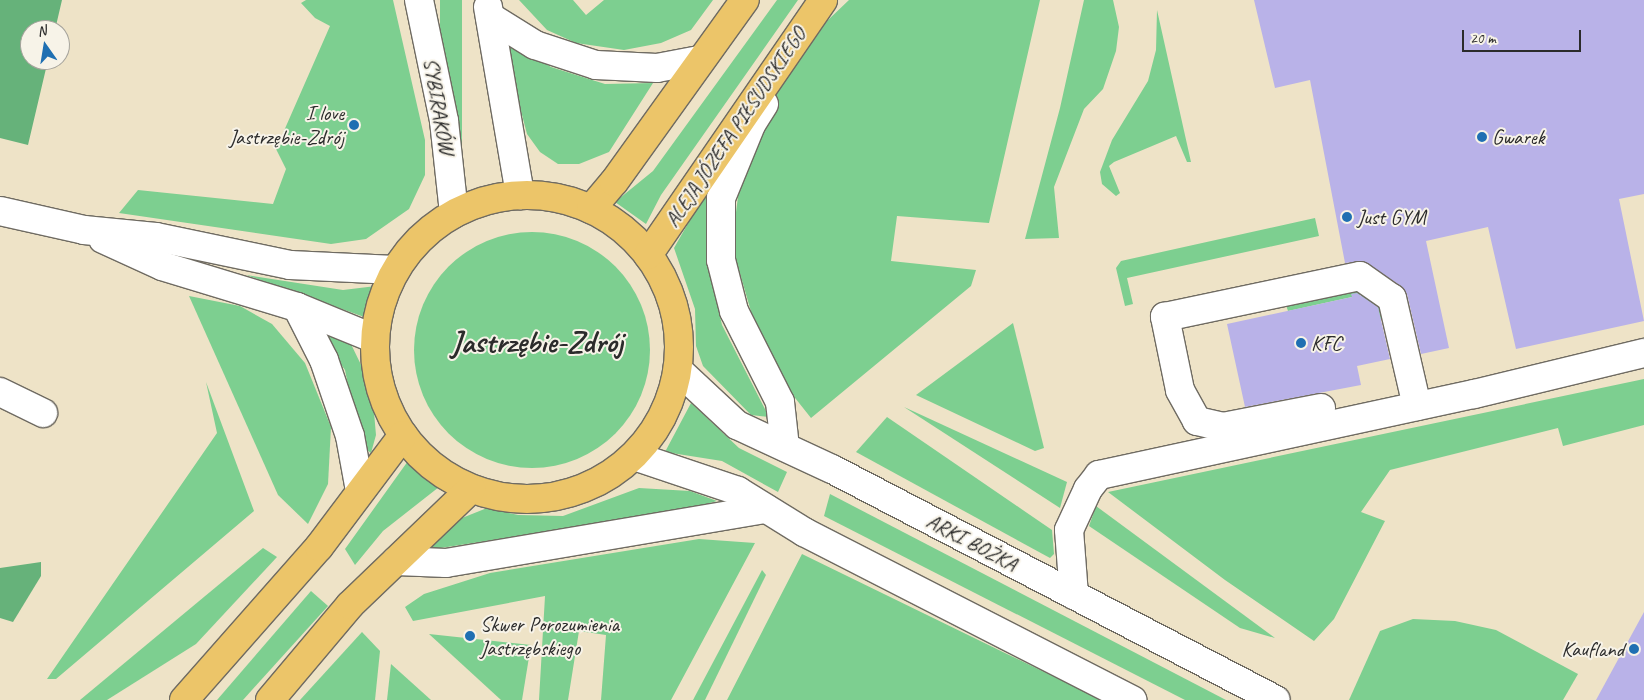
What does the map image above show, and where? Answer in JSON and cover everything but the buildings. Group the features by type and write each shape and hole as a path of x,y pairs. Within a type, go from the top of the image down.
{"main road":[{"path":"591,209 614,182 699,60 745,0"},
{"name":"ALEJA JÓZEFA PIŁSUDSKIEGO","path":"648,255 823,0"},
{"path":"520,195 553,197 591,209 623,228 648,255 668,290 679,330 678,370 670,402 654,431 634,456 606,478 575,492 540,499 505,498 471,490 433,468 402,435 380,389 375,339 378,315 395,270 431,228 454,213 486,200 520,195"},
{"path":"184,700 319,547 402,435"},
{"path":"270,700 350,605 471,490"}],"street":[{"name":"SYBIRAKÓW","path":"419,0 444,121 454,213"},
{"path":"489,9 535,44 596,65 657,68 699,60"},
{"path":"489,9 520,195"},
{"path":"785,447 780,402 734,311 721,260 720,198 751,125 783,73 792,44"},
{"path":"0,211 84,230 156,237 290,265 395,270"},
{"path":"84,230 162,266 297,307 375,339"},
{"path":"1359,418 1342,404 1223,427 1197,421 1180,390 1165,317 1360,276 1392,298 1417,406"},
{"path":"297,307 324,360 350,436 360,490"},
{"path":"1074,595 1069,530 1088,489 1098,475 1417,406 1644,354"},
{"name":"ARKI BOŻKA","path":"678,370 737,425 785,447 1276,700"},
{"path":"0,392 43,413"},
{"path":"634,456 738,491 813,537 1133,700"},
{"path":"396,561 446,563 766,509"}],"green space":[{"path":"0,0 62,0 57,20 20,20 20,70 46,70 28,145 0,138"},
{"path":"306,0 393,0 425,140 425,175 409,209 366,239 331,244 119,213 138,190 273,204 286,169 276,149 330,26 315,18 301,3"},
{"path":"440,0 462,0 462,175 440,175"},
{"path":"519,0 573,0 586,15 604,0 713,0 691,30 661,43 624,50 576,43 547,30"},
{"path":"777,0 798,0 661,195 646,224 615,202 653,171"},
{"path":"849,0 1040,0 989,223 897,216 891,261 976,270 971,286 811,418 780,379 759,339 734,253 735,220 741,173 762,115 827,21"},
{"path":"1084,0 1113,0 1119,27 1116,51 1103,89 1084,109 1054,187 1059,238 1025,239 1060,108"},
{"path":"1157,10 1191,162 1187,162 1176,136 1114,162 1109,166 1120,193 1116,196 1102,184 1100,172 1112,140 1148,81 1156,50"},
{"path":"514,43 551,67 605,84 653,83 609,152 579,164 558,164 540,152 527,134 505,50"},
{"path":"710,185 706,256 722,325 769,417 751,415 703,366 696,346 695,309 674,248"},
{"path":"1315,218 1319,236 1127,278 1133,304 1125,306 1116,268 1121,261"},
{"path":"520,232 544,232 566,237 588,246 616,266 630,284 641,305 648,327 650,350 648,373 641,395 630,416 616,434 588,454 566,463 544,468 520,468 498,463 476,454 448,434 428,406 419,384 414,362 414,338 419,316 428,294 448,266 476,246 498,237"},
{"path":"246,275 343,290 376,286 367,318"},
{"path":"1347,292 1363,292 1381,305 1385,318 1366,322 1361,295 1288,311 1286,305"},
{"path":"189,296 240,306 272,324 305,363 331,427 328,484 308,524 278,495"},
{"path":"1013,323 1044,448 1035,451 916,395"},
{"path":"327,332 349,340 364,371 373,401 376,435 371,453 360,445 345,370 321,336"},
{"path":"1644,379 1644,425 1563,446 1558,428 1390,470 1361,512 1385,521 1334,619 1314,641 1225,580 1108,492"},
{"path":"206,382 254,511 56,679 47,679 217,433"},
{"path":"691,403 739,448 787,472 778,492 722,461 665,452"},
{"path":"904,407 1067,482 1060,508"},
{"path":"887,417 1052,530 1054,554 1050,558 856,452"},
{"path":"408,461 439,487 383,531 355,565 345,549"},
{"path":"639,488 690,491 717,501 686,510 428,550 462,518 487,508 518,515 563,516"},
{"path":"830,494 1226,700 1185,700 824,516"},
{"path":"1096,506 1275,638 1240,628 1089,526"},
{"path":"699,539 755,543 671,700 601,700 606,635 579,631 568,700 539,700 545,596 413,621 405,607 424,594 490,573"},
{"path":"263,548 277,557 196,644 107,700 80,700"},
{"path":"802,554 1007,654 1102,700 727,700"},
{"path":"41,562 41,576 13,622 0,618 0,568"},
{"path":"762,570 766,575 705,700 693,700"},
{"path":"311,591 328,606 243,700 217,700"},
{"path":"1413,619 1455,621 1496,630 1578,674 1563,700 1349,700 1380,631"},
{"path":"362,632 380,651 375,700 300,700"},
{"path":"429,634 531,645 522,700 501,700"},
{"path":"391,664 431,700 387,700"}],"place":[{"name":"I love Jastrzębie-Zdrój","path":"354,125"},
{"name":"Gwarek","path":"1482,137"},
{"name":"Just GYM","path":"1347,217"},
{"name":"KFC","path":"1301,343"},
{"name":"Skwer Porozumienia Jastrzębskiego","path":"470,636"},
{"name":"Kaufland","path":"1634,649"}],"district":[{"name":"Jastrzębie-Zdrój","path":"537,342"}]}
